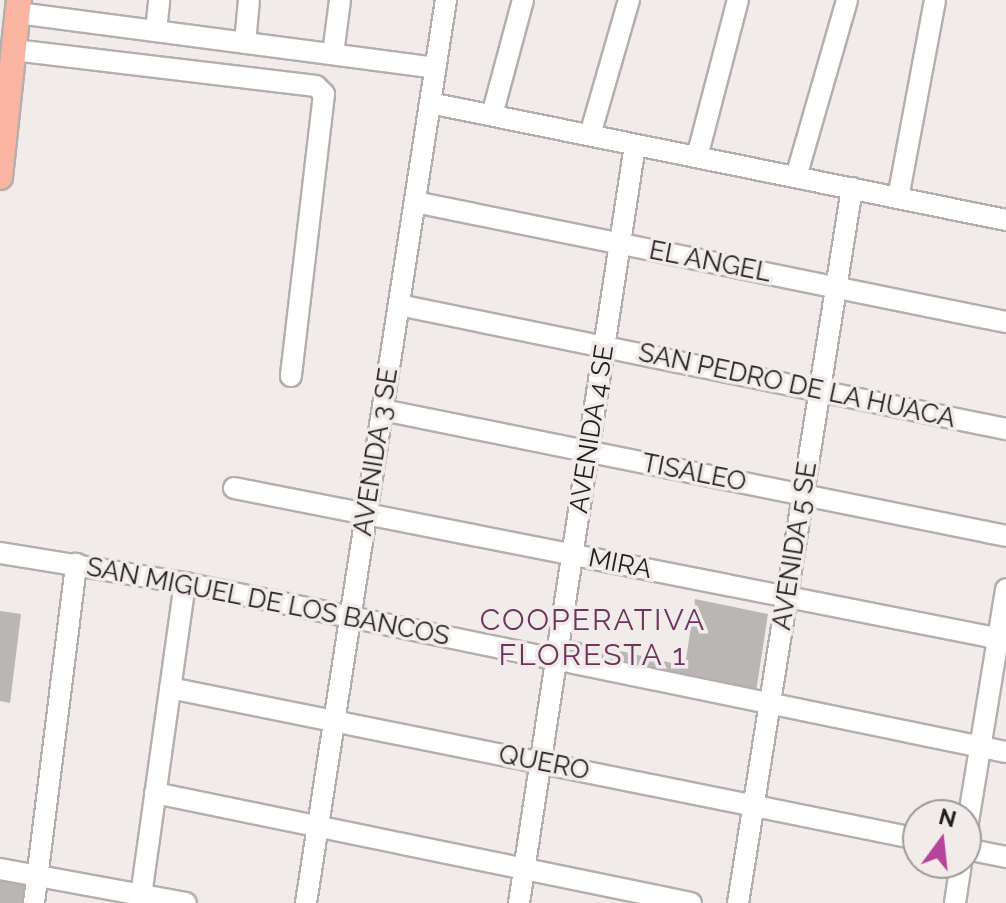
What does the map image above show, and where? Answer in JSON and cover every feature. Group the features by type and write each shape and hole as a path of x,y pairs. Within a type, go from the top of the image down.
{"main road":[{"path":"0,177 18,6"}],"street":[{"path":"156,31 159,0"},
{"path":"245,43 249,0"},
{"path":"333,54 340,0"},
{"name":"AVENIDA 3 SE","path":"306,903 446,0"},
{"path":"492,115 523,0"},
{"path":"590,135 629,0"},
{"path":"697,157 738,0"},
{"path":"796,177 847,0"},
{"path":"898,198 935,0"},
{"path":"18,6 156,31 435,68"},
{"path":"14,50 316,86 324,94 291,376"},
{"path":"430,103 898,198 1005,213"},
{"name":"AVENIDA 4 SE","path":"519,903 635,145"},
{"name":"AVENIDA 5 SE","path":"738,903 852,188"},
{"name":"EL ANGEL","path":"415,202 1006,322"},
{"name":"SAN PEDRO DE LA HUACA","path":"399,305 1006,429"},
{"name":"TISALEO","path":"383,410 1006,536"},
{"name":"MIRA","path":"234,488 1002,639"},
{"name":"SAN MIGUEL DE LOS BANCOS","path":"0,553 185,583 1006,752"},
{"path":"34,903 76,564"},
{"path":"141,898 185,583"},
{"path":"972,799 1002,639 1006,589"},
{"name":"QUERO","path":"170,688 902,836"},
{"path":"155,793 691,903"},
{"path":"982,852 1006,857"},
{"path":"0,869 141,898 186,903"},
{"path":"955,903 959,879"}],"building":[{"path":"695,599 768,614 756,692 574,660 573,640 685,666"},
{"path":"0,611 21,614 10,703 0,701"},
{"path":"0,873 36,878 33,903 0,903"}],"district":[{"name":"COOPERATIVA FLORESTA 1","path":"593,637"}]}
